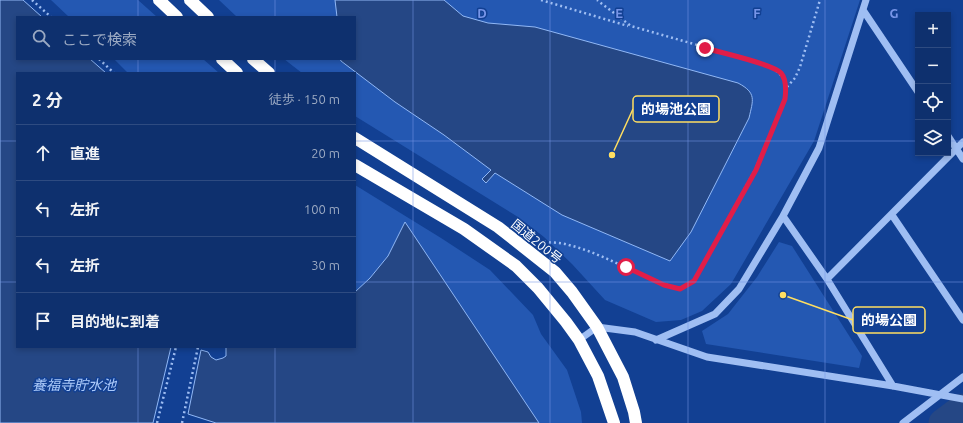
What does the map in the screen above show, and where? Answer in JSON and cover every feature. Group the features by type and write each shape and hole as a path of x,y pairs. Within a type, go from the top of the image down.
{"highway":[{"path":"159,0 176,16"},
{"path":"190,0 207,16"},
{"path":"223,60 236,72"},
{"path":"254,60 268,72"},
{"name":"国道200号","path":"356,139 498,228 554,272 572,292 597,327 623,377 636,423"},
{"path":"356,166 464,229 516,266 538,288 579,340 598,376 614,423"}],"street":[{"path":"656,340 715,314 739,289 784,216 819,148 866,0"},
{"path":"863,10 915,88"},
{"path":"951,141 963,159"},
{"path":"827,279 963,142"},
{"path":"892,215 963,320"},
{"path":"784,216 827,279 893,386"},
{"path":"579,340 597,327 635,332 707,357 893,386 959,398"},
{"path":"904,423 963,377"}],"path":[{"path":"32,0 50,16"},
{"path":"541,0 767,65 781,73 787,87"},
{"path":"597,0 631,26"},
{"path":"512,238 569,244 597,254 664,285 680,289 694,281 756,170 783,105 787,87 795,78 800,67 820,0"},
{"path":"100,60 113,72"},
{"path":"157,423 176,348"},
{"path":"182,423 198,348"}],"shaded area":[{"path":"51,0 138,0 156,16 68,16"},
{"path":"219,0 860,0 814,141 731,284 702,311 681,320 656,322 605,300 572,264 544,237 518,217 356,117 356,72 301,72 285,60 356,60 356,16 236,16"},
{"path":"115,60 204,60 218,72 127,72"},
{"path":"356,186 490,270 533,315 541,334 567,370 581,412 582,423 539,423 405,222 388,256 370,278 356,291"},
{"path":"779,242 792,246 862,356 859,368 706,344 702,331 728,314 757,277"}],"water":[{"name":"養福寺貯水池","path":"0,0 23,0 41,16 16,16 16,60 91,60 105,72 16,72 16,348 171,348 153,423 0,423"},
{"path":"335,0 444,0 463,16 488,23 535,27 738,83 751,94 752,106 749,118 691,232 670,261 562,215 495,173 486,183 482,179 491,170 444,135 395,102 341,61 356,60 356,16 337,16"},
{"path":"405,222 539,423 216,423 188,414 201,350 208,352 211,357 216,360 226,356 226,348 356,348 356,291 370,278 388,256"}],"waterway":[{"path":"943,423 963,408"}],"place":[{"name":"的場池公園","path":"612,155"},
{"name":"的場公園","path":"783,295"}],"route":[{"path":"626,267 664,285 680,289 694,281 756,170 785,99 787,87 781,73 767,65 705,48"}]}
